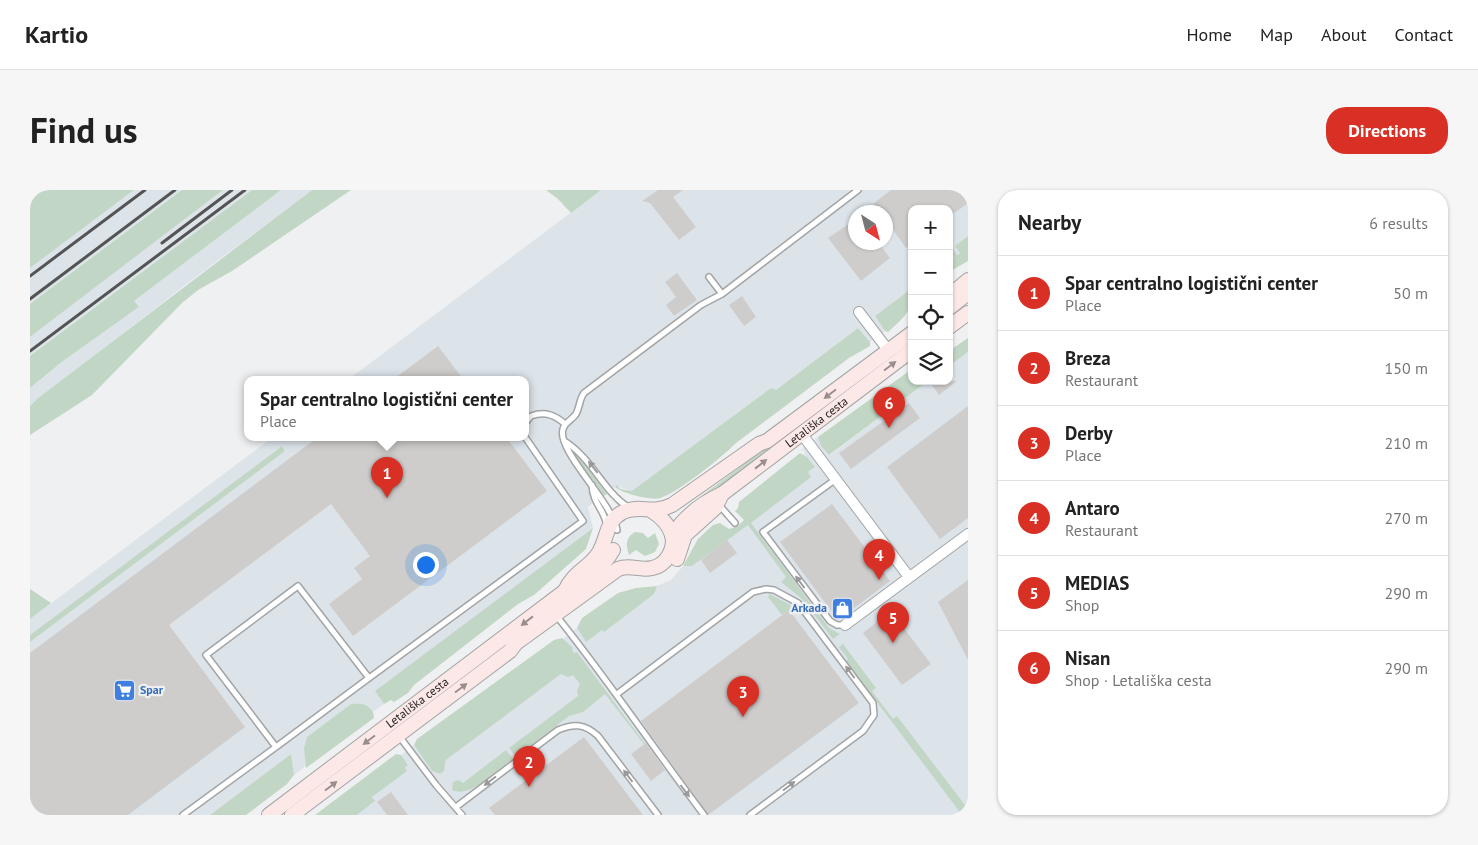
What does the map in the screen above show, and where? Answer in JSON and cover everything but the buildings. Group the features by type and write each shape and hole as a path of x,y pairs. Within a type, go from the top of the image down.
{"main road":[{"path":"950,295 968,280"},
{"path":"953,305 968,293"},
{"path":"953,315 968,304"},
{"path":"953,323 968,313"},
{"name":"Letališka cesta","path":"613,526 635,518 652,521 657,515 759,444 767,441 908,335"},
{"name":"Letališka cesta","path":"627,571 650,578 668,570 676,560 683,540 690,529 720,499 801,433 908,353"},
{"name":"Letališka cesta","path":"292,815 510,651 516,643 627,571 652,568 660,565 670,552 672,536 690,515 708,500 720,499"},
{"name":"Letališka cesta","path":"565,591 570,580 598,554 613,526 632,510 657,515"},
{"path":"657,515 672,536"},
{"name":"Letališka cesta","path":"269,815 565,591 576,587 595,572 613,550 613,526"},
{"path":"613,550 627,571"},
{"name":"Letališka cesta","path":"510,651 520,648 627,571"}],"street":[{"path":"859,312 888,350"},
{"path":"801,433 909,578"},
{"path":"845,625 968,534"}],"lane":[{"path":"613,526 592,485 572,457 562,435 565,424 576,414 579,400 584,393 701,305 722,294 858,190"},
{"path":"709,277 722,294"},
{"path":"529,418 531,416 544,413 559,418 565,424"},
{"path":"183,815 583,520 528,441"},
{"path":"566,441 581,452 616,498 632,510"},
{"path":"836,479 763,532 830,622 837,625 845,625"},
{"path":"592,485 592,498 613,526"},
{"path":"720,499 735,523"},
{"path":"276,747 206,655 298,586 370,678"},
{"path":"617,694 753,592 766,589 778,592 798,603 873,703 874,715 863,731 750,815"},
{"path":"559,619 617,694 636,725 704,815"},
{"path":"456,807 558,730 573,725 587,727 598,736 658,815"},
{"path":"398,735 436,785 462,815"}],"shaded area":[{"path":"134,190 182,190 30,304 30,268"},
{"path":"223,190 252,190 30,356 30,337"},
{"path":"281,190 312,190 189,282 30,406 30,388 63,361 138,308 134,301"},
{"path":"601,190 968,190 968,236 956,246 960,253 957,255 953,250 953,205 908,205 908,291 875,316 885,331 870,342 858,328 639,494 617,486 588,507 593,528 376,691 384,704 373,712 358,703 351,704 310,735 304,748 306,766 294,775 291,754 210,815 30,815 30,642 285,450 282,446 30,635 30,619 268,441 529,441 529,376 353,376"},
{"path":"968,352 968,815 357,815 374,802 371,797 406,771 405,768 408,765 401,755 414,745 432,771 440,774 444,771 446,760 561,674 572,649 563,639 577,628 585,640 657,586 671,580 683,566 692,565 741,529 744,520 815,467 804,454 805,451 801,450 818,437 830,455 923,385 953,385 953,363"}],"green space":[{"path":"39,190 134,190 30,268 30,200"},
{"path":"182,190 223,190 30,337 30,304"},
{"path":"252,190 281,190 134,301 139,307 63,361 30,388 30,356"},
{"path":"312,190 351,190 232,271 198,290 182,303 92,395 30,435 30,406 37,399"},
{"path":"546,190 601,190 571,213 558,199"},
{"path":"968,236 968,261 953,270 953,249 957,255 960,253 955,246"},
{"path":"908,291 908,310 888,332 885,331 875,316"},
{"path":"858,328 870,342 870,346 849,358 678,489 656,499 636,496 615,487 617,485 620,489 632,491 771,388 776,390"},
{"path":"968,338 968,352 953,363 953,348"},
{"path":"908,342 908,346 687,512 684,509"},
{"path":"908,372 908,385 923,385 829,455 821,446 818,437"},
{"path":"282,446 285,451 30,642 30,635"},
{"path":"800,453 807,457 815,467 808,472 811,477 751,523 829,628 840,634 833,639 802,599 781,582 786,577 748,525 692,566 683,566 698,539 713,525 720,523 729,529 738,526 744,520 735,511 738,508 739,502"},
{"path":"577,454 607,494 604,496 574,455"},
{"path":"593,528 586,549 534,595 518,604 414,685 408,693 394,702 391,700 384,704 375,691"},
{"path":"635,532 643,533 648,538 655,533 659,544 655,552 645,556 636,550 629,555 627,542 629,537"},
{"path":"657,586 654,594 604,632 602,630 586,642 577,628 582,618 618,593 636,588"},
{"path":"30,589 51,603 30,619"},
{"path":"770,594 792,606 791,613 789,610 782,615 768,597"},
{"path":"562,638 573,648 574,653 577,652 678,788 605,694 583,712 569,716 516,757 509,748 578,696 577,690 580,684 573,675 568,677 561,674 446,760 444,771 440,774 432,771 414,745 417,739 554,640"},
{"path":"843,644 876,688 872,691 893,719 897,716 968,809 968,815 962,815 846,661 848,659 839,647"},
{"path":"351,704 367,706 372,710 374,718 306,768 304,748 307,737"},
{"path":"506,750 513,759 484,782 459,792 452,790 453,782 458,780 463,783"},
{"path":"291,754 294,775 287,784 246,815 210,815"},
{"path":"396,754 401,755 408,765 405,768 407,771 372,797 375,801 357,815 315,815"}],"railway":[{"path":"30,276 145,190"},
{"path":"30,299 175,190"},
{"path":"162,243 232,190"},
{"path":"30,351 245,190"}],"place":[{"name":"Nisan","path":"889,428"},
{"name":"Spar centralno logistični center","path":"387,498"},
{"name":"Antaro","path":"879,580"},
{"name":"Arkada","path":"843,608"},
{"name":"MEDIAS","path":"893,643"},
{"name":"Spar","path":"124,690"},
{"name":"Derby","path":"743,717"},
{"name":"Breza","path":"529,787"}]}
